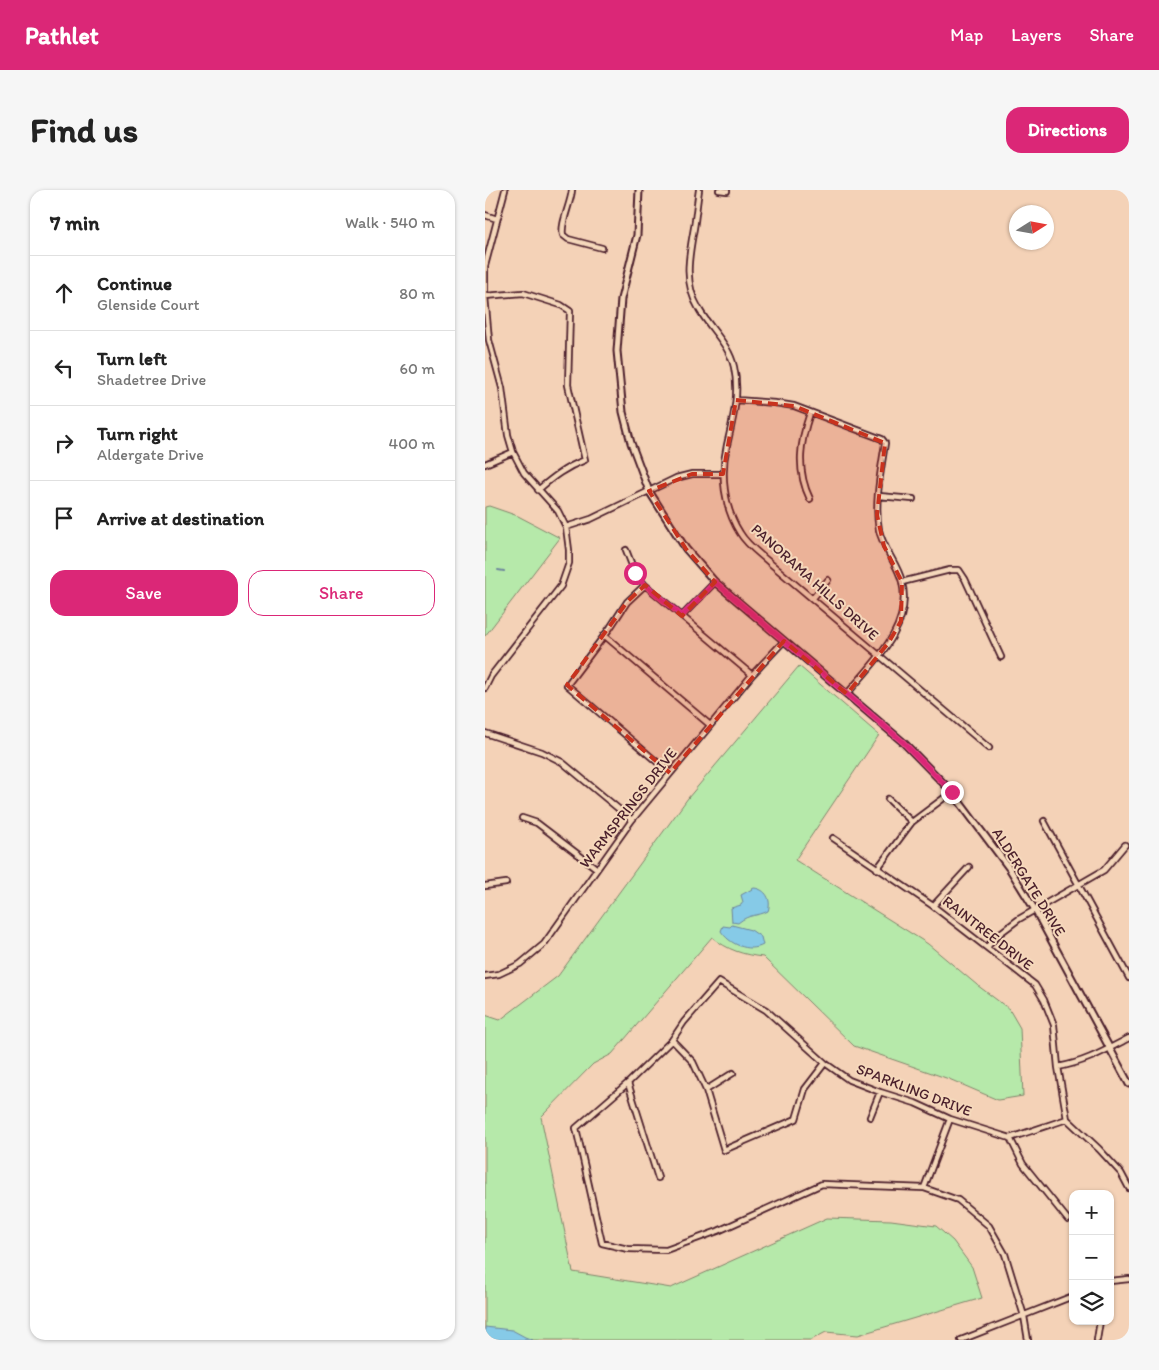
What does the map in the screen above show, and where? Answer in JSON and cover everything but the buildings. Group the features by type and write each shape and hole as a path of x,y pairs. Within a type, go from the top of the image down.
{"street":[{"path":"485,688 491,676 561,586 569,563 566,527 558,511 524,473 513,452 508,435 502,388 489,340 485,296 485,266 505,190"},
{"path":"572,190 571,200 561,230 563,235 568,239 602,248"},
{"name":"ALDERGATE DRIVE","path":"639,190 637,235 621,299 617,351 623,412 631,443 649,491 686,549 715,582 903,742 952,792 1009,868 1035,910 1129,1084"},
{"name":"PANORAMA HILLS DRIVE","path":"699,190 688,261 688,276 699,310 728,351 733,365 737,386 737,400 726,448 723,474 732,516 740,534 764,558 989,748"},
{"path":"719,190 727,191"},
{"path":"485,215 497,219"},
{"path":"485,296 523,293 561,305 570,311 568,385 585,460 562,470 539,490"},
{"path":"737,400 794,406 882,439 885,442 877,515 879,531 884,546 902,582 904,600 901,621 879,656 847,694"},
{"path":"810,413 805,429 800,461 803,481 810,499"},
{"path":"485,464 513,452"},
{"path":"566,527 591,520 676,478 692,474 723,474"},
{"path":"879,496 913,499"},
{"path":"626,550 635,573 645,585 751,675"},
{"path":"902,582 950,570 959,570 1001,657"},
{"path":"813,598 828,580"},
{"path":"682,616 715,582"},
{"path":"645,585 627,602 567,685 670,772"},
{"path":"604,636 710,725"},
{"name":"WARMSPRINGS DRIVE","path":"485,976 499,974 520,964 543,944 596,868 670,772 751,675 784,641"},
{"path":"485,733 542,752 562,762 632,820"},
{"path":"877,869 912,822 952,792"},
{"path":"888,799 912,822"},
{"path":"522,818 537,823 596,868"},
{"path":"1044,821 1127,967 1129,978"},
{"name":"RAINTREE DRIVE","path":"833,838 933,906 1035,985 1044,1000 1054,1025 1058,1066 1067,1119"},
{"path":"987,947 999,934 1035,910 1104,870 1125,845"},
{"path":"933,906 969,867"},
{"path":"485,886 506,883"},
{"name":"SPARKLING DRIVE","path":"672,1040 684,1022 719,982 767,1010 825,1063 849,1080 915,1103 950,1119 1009,1138"},
{"path":"1058,1066 1076,1064 1096,1056 1129,1038"},
{"path":"825,1063 805,1089 796,1119 724,1150 705,1090 693,1062 672,1040 629,1083 577,1128 602,1243 628,1249 666,1250 718,1230 822,1184 924,1188 958,1200 989,1226 1005,1254 1024,1316 1028,1340"},
{"path":"705,1090 733,1073"},
{"path":"629,1083 658,1178"},
{"path":"871,1117 879,1092"},
{"path":"924,1188 950,1119"},
{"path":"1068,1220 1023,1164 1009,1138 1067,1119 1121,1173 1129,1188"},
{"path":"1114,1281 1129,1279"},
{"path":"961,1340 1069,1298"},
{"path":"1097,1340 1099,1325"}],"highlighted area":[{"path":"736,400 794,406 885,443 877,515 884,546 902,582 901,621 889,642 847,694 784,641 670,773 567,685 627,602 645,585 682,616 715,582 686,549 649,491 692,474 723,474"}],"green space":[{"path":"489,506 518,516 560,538 485,636 485,507"},
{"path":"799,666 879,735 795,860 928,944 1009,1009 1020,1028 1023,1096 998,1100 949,1079 854,1046 763,957 736,951 712,937 612,1054 593,1064 541,1117 573,1272 671,1288 827,1218 891,1220 936,1226 953,1241 972,1267 982,1298 858,1335 826,1332 811,1340 485,1340 485,1015 500,1020 558,976 688,798"}],"water":[{"path":"754,888 762,890 767,896 769,903 768,911 750,916 738,923 732,922 731,908 741,905 743,902 741,895"},
{"path":"732,925 751,930 761,937 763,945 746,948 729,940 721,931 723,926 730,927"},
{"path":"485,1327 512,1330 533,1340 485,1340"}],"waterway":[{"path":"498,570 504,571"}],"route":[{"path":"635,573 645,585 682,616 715,582 903,742 952,792"}]}
